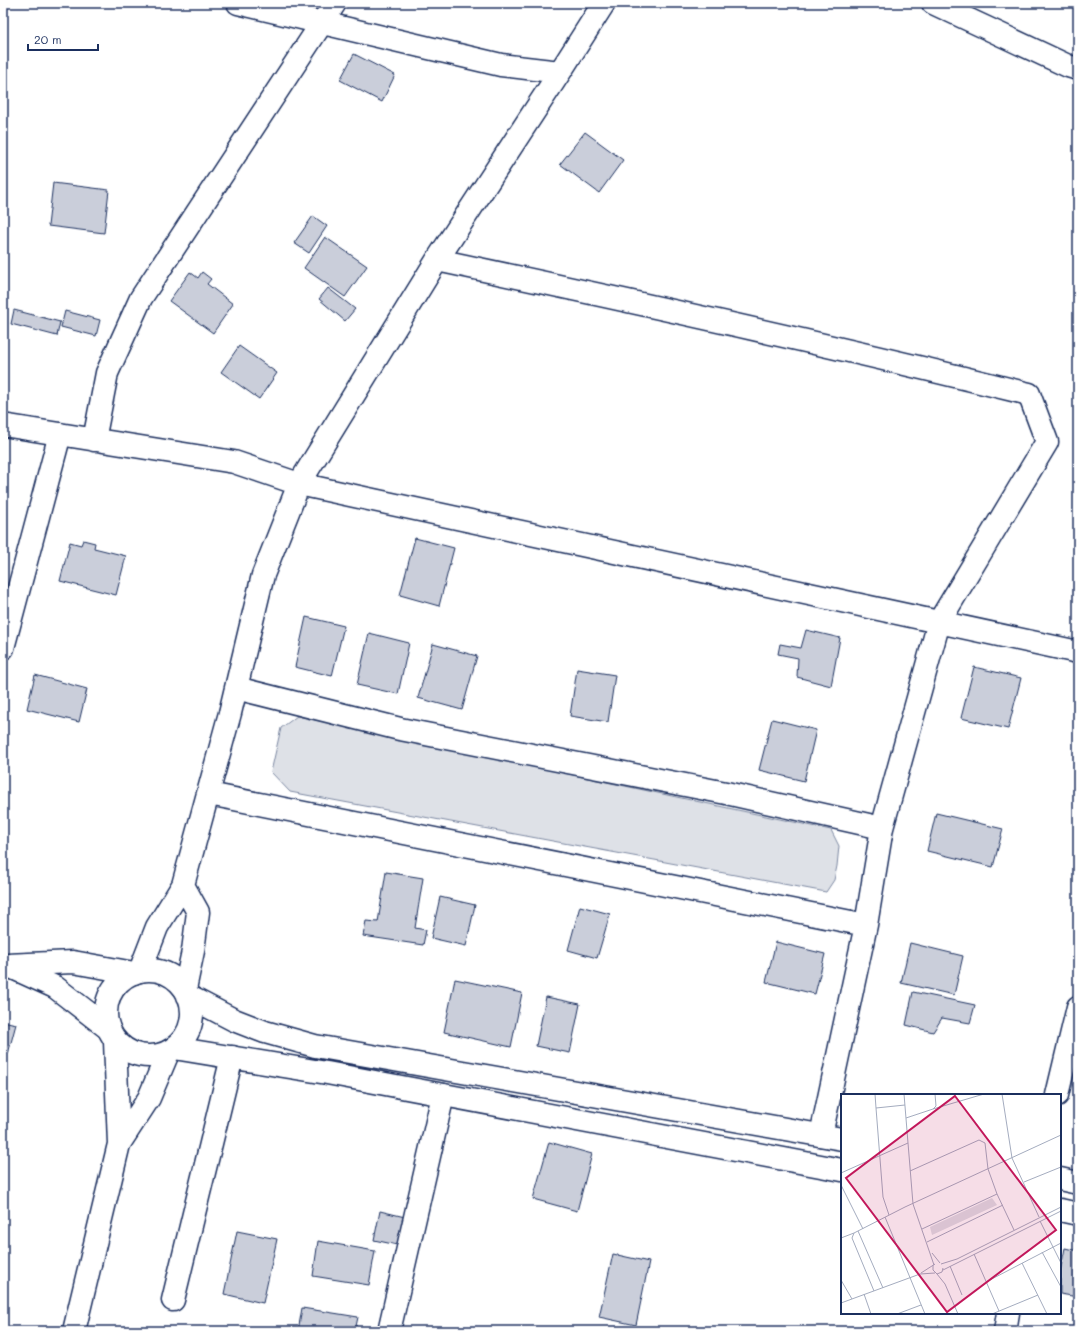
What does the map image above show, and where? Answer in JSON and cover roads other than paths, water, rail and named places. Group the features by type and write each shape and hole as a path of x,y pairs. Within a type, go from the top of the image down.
{"street":[{"path":"238,3 501,65 560,72"},
{"path":"94,440 107,373 142,298 335,3"},
{"path":"137,972 157,927 183,885 209,794 263,575 299,484 437,260 604,3"},
{"path":"933,3 1068,66 1078,69"},
{"path":"437,260 607,296 1029,394 1047,442 939,622 882,828 866,925 821,1135"},
{"path":"3,425 234,462 299,484 1078,652"},
{"path":"3,648 60,434"},
{"path":"236,688 400,729 726,793 882,828"},
{"path":"209,794 866,925"},
{"path":"183,885 198,912 186,992"},
{"path":"5,965 73,962 137,972"},
{"path":"5,965 55,987 112,1035 126,1050 139,1055 153,1056 171,1050 180,1044 188,1032 192,1018 191,1002 186,992 175,978 161,972 148,970 137,972 122,979 113,989 107,1002 106,1016 112,1035 119,1144 74,1331"},
{"path":"186,992 234,1020 266,1032 315,1046 841,1139"},
{"path":"1057,1094 1078,1007"},
{"path":"171,1050 232,1057 327,1073 841,1170"},
{"path":"119,1144 149,1098 171,1050"},
{"path":"173,1300 232,1057"},
{"path":"389,1331 443,1095"},
{"path":"1061,1179 1078,1183"},
{"path":"1061,1210 1078,1214"},
{"path":"1005,1331 1008,1314"}]}
